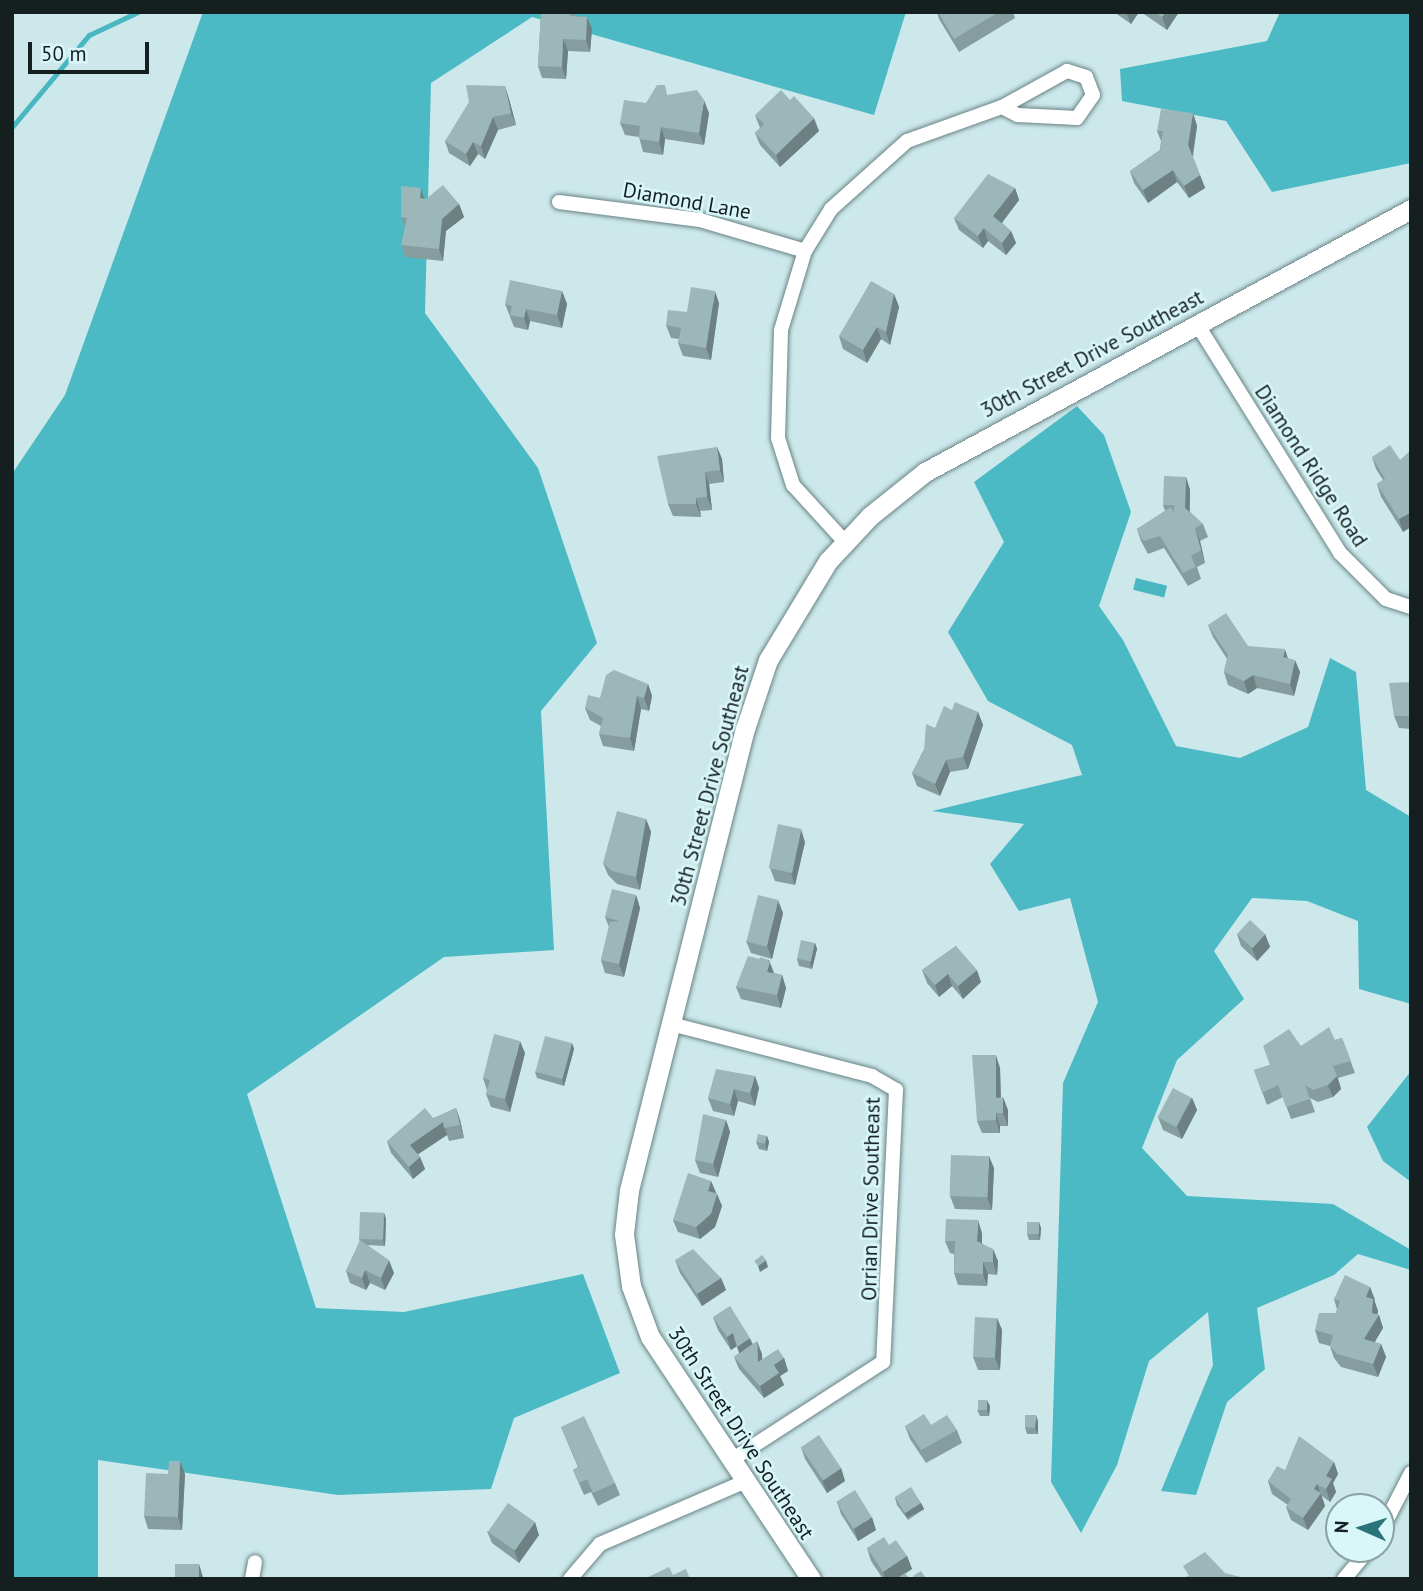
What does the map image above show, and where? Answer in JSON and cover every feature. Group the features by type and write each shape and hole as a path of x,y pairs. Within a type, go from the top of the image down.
{"main road":[{"name":"30th Street Drive Southeast","path":"811,1579 650,1337 626,1260 629,1190 756,691 792,615 845,542 895,495 955,453 1411,209"}],"street":[{"path":"845,542 793,485 778,438 781,330 805,251 831,209 907,141 1002,107 1067,71 1086,77 1093,95 1077,118 1018,115 1002,107"},
{"name":"Diamond Lane","path":"559,202 700,220 805,251"},
{"name":"Diamond Ridge Road","path":"1197,324 1340,553 1391,602 1411,607"},
{"name":"Orrian Drive Southeast","path":"671,1024 872,1076 896,1090 883,1362 730,1461"},
{"path":"1395,1504 1411,1473"},
{"path":"570,1579 600,1544 744,1482"},
{"path":"252,1579 256,1562"},
{"path":"1344,1579 1357,1563"}],"shaded area":[{"path":"203,12 906,12 874,115 532,17 431,83 425,313 538,468 597,643 541,711 554,950 444,957 247,1094 316,1308 404,1312 583,1274 620,1373 514,1418 491,1489 338,1495 98,1460 98,1579 12,1579 12,474 65,395"},
{"path":"1280,12 1411,12 1411,163 1272,192 1226,121 1122,101 1120,69 1267,41"},
{"path":"1077,406 1104,435 1131,512 1099,606 1123,640 1176,746 1240,758 1308,727 1330,658 1356,672 1366,790 1411,817 1411,1004 1359,989 1358,921 1307,901 1252,898 1214,951 1244,999 1177,1060 1142,1148 1187,1196 1333,1204 1411,1250 1411,1270 1358,1254 1334,1275 1257,1308 1265,1369 1227,1402 1196,1495 1161,1491 1213,1365 1208,1312 1149,1361 1117,1465 1081,1533 1051,1482 1063,1083 1098,1002 1070,898 1019,911 990,864 1024,824 932,811 1082,775 1072,745 988,701 948,632 1004,542 974,482"},
{"path":"1136,578 1167,586 1164,597 1133,590"},
{"path":"1411,1071 1411,1182 1383,1161 1367,1127"}],"building":[{"path":"541,12 570,12 570,16 587,17 586,40 563,39 562,67 538,66"},
{"path":"938,12 999,12 954,39"},
{"path":"466,85 505,86 511,113 493,117 481,146 473,142 466,154 445,141 469,102"},
{"path":"657,85 665,85 667,95 697,90 704,100 699,133 661,127 659,142 639,139 640,126 620,123 624,100 646,103"},
{"path":"781,90 790,100 794,96 814,118 776,155 755,133 764,124 755,115"},
{"path":"1161,109 1193,113 1188,145 1200,175 1184,186 1173,170 1143,190 1130,171 1160,150 1163,131 1157,131"},
{"path":"988,174 1015,188 993,216 1011,231 1002,243 984,228 978,236 954,218"},
{"path":"443,185 459,204 442,219 439,249 401,245 407,218 401,217 401,186 421,188 420,198 426,199"},
{"path":"510,280 562,291 557,315 526,309 524,318 510,315 512,306 505,304"},
{"path":"871,281 894,294 886,332 877,327 863,350 839,336"},
{"path":"691,287 715,291 706,348 678,343 681,328 666,325 668,310 687,312"},
{"path":"1390,445 1400,460 1411,450 1411,512 1399,519 1377,484 1385,479 1372,457"},
{"path":"717,447 720,470 705,472 707,497 696,498 696,504 668,504 657,456"},
{"path":"1164,476 1186,477 1185,508 1203,524 1195,528 1201,550 1191,556 1196,567 1183,573 1160,536 1143,541 1137,529 1171,507 1174,513 1174,505 1163,505"},
{"path":"1226,613 1248,646 1285,649 1283,657 1295,660 1290,684 1253,675 1244,681 1224,672 1228,655 1208,625"},
{"path":"614,670 648,684 644,698 637,696 630,738 599,734 603,718 585,708 588,695 600,698 606,675"},
{"path":"1411,682 1411,716 1394,716 1389,683"},
{"path":"955,702 978,712 963,757 946,760 935,784 912,773 924,751 926,724 935,728 944,706 952,710"},
{"path":"617,811 646,819 636,877 612,871 603,863"},
{"path":"778,824 801,829 792,873 769,868"},
{"path":"612,889 636,895 619,964 601,960 610,922 619,921 605,917"},
{"path":"758,895 778,900 767,947 746,942"},
{"path":"1250,920 1265,934 1252,948 1237,934"},
{"path":"801,940 815,943 811,961 797,959"},
{"path":"956,946 977,970 958,986 948,974 935,985 922,970"},
{"path":"748,956 770,962 767,972 782,975 777,995 736,987"},
{"path":"1329,1027 1335,1040 1342,1038 1351,1061 1333,1066 1337,1076 1328,1085 1313,1090 1305,1085 1310,1099 1286,1107 1278,1085 1262,1093 1254,1070 1270,1065 1263,1046 1289,1029 1301,1046"},
{"path":"494,1034 520,1041 505,1099 486,1094 490,1080 483,1078"},
{"path":"545,1036 572,1043 562,1079 535,1072"},
{"path":"972,1055 996,1055 996,1098 1003,1097 1003,1113 996,1113 996,1120 977,1121"},
{"path":"716,1069 755,1076 750,1093 734,1089 730,1104 708,1098"},
{"path":"1173,1088 1192,1098 1176,1127 1158,1117"},
{"path":"425,1108 433,1118 456,1108 460,1125 444,1128 443,1122 410,1145 420,1157 409,1167 387,1141"},
{"path":"703,1114 726,1120 713,1164 695,1160"},
{"path":"758,1134 767,1136 765,1144 756,1142"},
{"path":"951,1155 989,1156 988,1197 950,1196"},
{"path":"688,1173 711,1181 708,1191 717,1194 711,1214 696,1227 673,1220"},
{"path":"360,1212 384,1213 383,1240 359,1239"},
{"path":"946,1219 978,1220 977,1241 993,1249 993,1262 983,1262 983,1274 954,1273 955,1241 945,1241"},
{"path":"1027,1222 1039,1222 1039,1234 1027,1234"},
{"path":"360,1240 389,1260 381,1278 365,1270 362,1278 346,1271"},
{"path":"693,1249 721,1278 697,1294 675,1260"},
{"path":"762,1255 766,1260 758,1266 754,1261"},
{"path":"1345,1275 1370,1287 1366,1297 1373,1299 1372,1313 1379,1315 1364,1339 1381,1344 1373,1364 1337,1354 1330,1346 1333,1335 1315,1330 1319,1313 1336,1313 1340,1301 1334,1299"},
{"path":"730,1306 750,1338 737,1347 733,1333 727,1337 713,1317"},
{"path":"975,1317 997,1318 995,1358 973,1357"},
{"path":"757,1341 758,1362 778,1349 784,1358 774,1365 779,1373 760,1386 734,1357"},
{"path":"978,1400 987,1400 987,1410 978,1410"},
{"path":"924,1414 931,1425 947,1415 957,1430 921,1450 905,1426"},
{"path":"1025,1415 1036,1415 1035,1428 1025,1427"},
{"path":"584,1416 615,1483 593,1493 587,1479 579,1483 573,1470 579,1467 561,1427"},
{"path":"819,1435 841,1468 823,1480 801,1447"},
{"path":"1299,1436 1334,1462 1326,1476 1332,1479 1326,1489 1317,1484 1314,1489 1321,1493 1303,1518 1286,1507 1291,1499 1268,1481 1277,1466 1285,1470"},
{"path":"169,1461 180,1461 178,1517 144,1516 146,1473 168,1474"},
{"path":"911,1487 921,1503 905,1513 895,1497"},
{"path":"855,1490 872,1517 853,1529 836,1502"},
{"path":"508,1503 535,1522 515,1551 488,1532"},
{"path":"884,1537 889,1545 896,1540 907,1556 883,1572 867,1548"},
{"path":"1205,1552 1225,1573 1248,1579 1178,1579 1189,1576 1183,1566"},
{"path":"175,1564 199,1564 199,1579 175,1579"},
{"path":"669,1567 673,1575 686,1569 690,1579 644,1579"},
{"path":"921,1571 925,1577 915,1579 913,1576"},
{"path":"905,1573 909,1579 896,1579"}],"waterway":[{"path":"12,127 89,35 138,12"}]}
